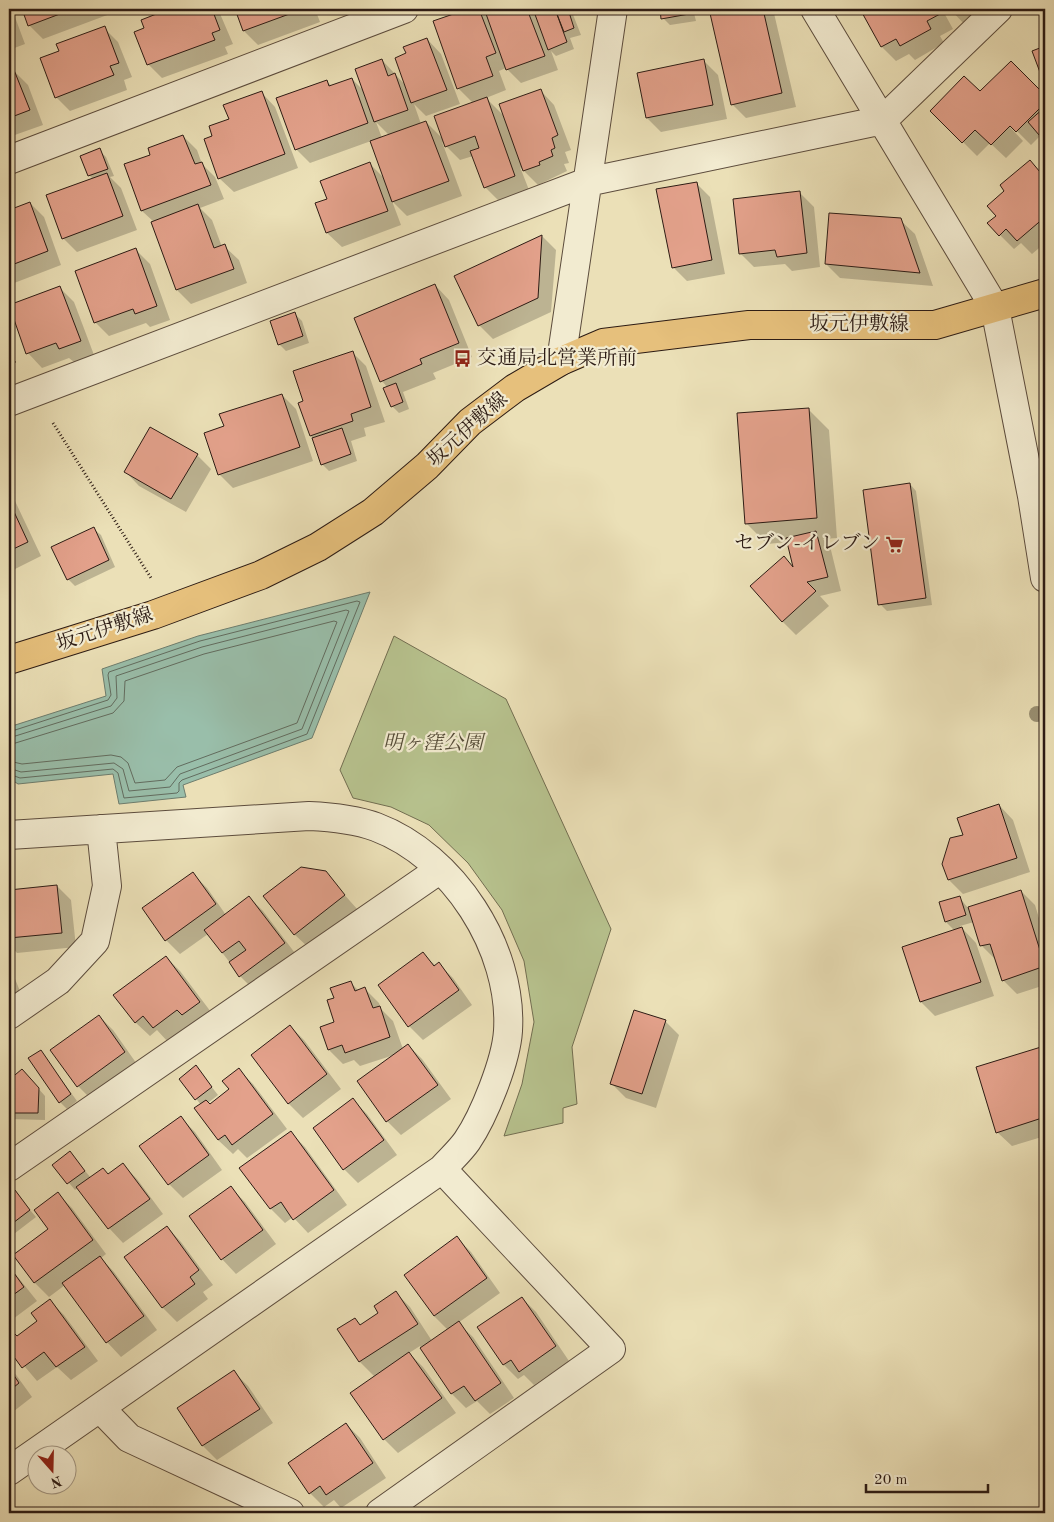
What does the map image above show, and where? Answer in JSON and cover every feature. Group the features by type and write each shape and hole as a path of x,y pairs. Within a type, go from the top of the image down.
{"main road":[{"name":"坂元伊敷線","path":"9,660 162,611 261,575 318,547 373,512 427,466 470,422 515,388 561,361 603,343 749,325 935,325 1045,293"}],"street":[{"path":"9,160 404,9"},
{"path":"561,361 613,9"},
{"path":"815,9 884,120 995,308 1039,496 1045,578"},
{"path":"9,402 587,182 884,120 998,9"},
{"path":"9,835 309,816 345,818 376,827 400,838 423,854 466,898 483,923 498,958 506,998 508,1032 486,1106 467,1141 442,1169 9,1471"},
{"path":"9,1015 58,981 95,941 106,886 101,829"},
{"path":"9,1166 439,870"},
{"path":"380,1513 611,1349 442,1169"},
{"path":"100,1408 130,1438 290,1513"}],"path":[{"path":"9,352 156,585"}],"green space":[{"name":"明ヶ窪公園","path":"394,636 506,699 611,929 572,1047 577,1104 563,1108 563,1123 504,1136 522,1084 534,1022 524,961 502,910 468,863 429,825 391,807 353,798 340,770"}],"water":[{"path":"370,592 312,738 183,785 186,797 119,804 113,774 18,784 9,778 9,727 106,696 102,669 198,636"}],"building":[{"path":"22,9 73,9 28,26"},
{"path":"169,9 212,9 220,30 212,33 215,40 147,65 134,32 144,28 141,20"},
{"path":"235,9 303,9 243,31"},
{"path":"468,9 479,9 496,53 486,57 493,76 457,89 433,21"},
{"path":"491,9 527,9 545,56 506,70 485,11"},
{"path":"533,9 555,9 567,42 548,50"},
{"path":"555,9 568,9 574,28 564,32"},
{"path":"660,9 688,9 689,14 661,19"},
{"path":"709,9 763,9 782,93 731,105"},
{"path":"860,9 937,9 940,14 927,21 931,29 900,46 896,39 881,47"},
{"path":"105,26 119,63 110,66 114,75 55,98 40,58 59,51 56,44"},
{"path":"427,38 447,90 411,103 395,58 406,53 403,47"},
{"path":"1045,46 1045,82 1044,83 1032,51"},
{"path":"382,59 388,76 395,73 408,110 374,122 355,69"},
{"path":"704,59 713,105 646,118 637,73"},
{"path":"1011,61 1045,95 1045,103 1016,132 1010,126 991,145 975,130 962,143 930,111 964,76 980,91"},
{"path":"14,70 30,110 9,118 9,72"},
{"path":"352,78 368,123 295,150 276,98 327,80 329,86"},
{"path":"541,89 558,135 552,138 555,148 551,150 553,156 539,162 540,165 523,171 499,104"},
{"path":"262,91 285,154 218,179 204,139 212,136 209,126 229,119 223,105"},
{"path":"487,97 515,176 484,188 470,151 479,148 475,136 445,147 434,116"},
{"path":"1045,107 1045,142 1028,122"},
{"path":"426,121 449,181 392,202 370,141"},
{"path":"183,135 195,164 202,162 211,185 141,211 124,164 150,155 148,148"},
{"path":"100,148 108,169 88,176 80,156"},
{"path":"1030,160 1045,178 1045,217 1017,241 1006,229 999,236 987,223 996,216 987,206 1004,191 1000,185"},
{"path":"370,162 388,211 326,233 315,203 327,199 320,181"},
{"path":"107,173 123,216 62,239 46,195"},
{"path":"697,182 712,260 672,268 656,189"},
{"path":"800,191 807,253 777,257 775,250 739,254 733,199"},
{"path":"30,202 48,251 9,266 9,210"},
{"path":"198,204 214,248 225,244 234,269 176,290 151,222"},
{"path":"829,213 901,218 920,273 825,264"},
{"path":"542,235 538,298 478,326 454,276"},
{"path":"136,248 157,306 135,314 133,309 94,323 75,271"},
{"path":"435,284 459,343 420,359 422,364 380,382 354,318"},
{"path":"60,286 81,341 59,349 56,343 26,354 9,305"},
{"path":"295,312 303,336 278,345 270,321"},
{"path":"353,351 371,407 351,414 353,421 310,436 298,403 303,401 293,371"},
{"path":"396,383 403,402 391,407 383,388"},
{"path":"282,394 300,447 218,475 204,433 224,426 219,414"},
{"path":"809,408 817,518 745,524 737,413"},
{"path":"150,427 198,454 171,499 124,472"},
{"path":"342,428 351,454 321,465 312,438"},
{"name":"セブン-イレブン","path":"910,483 926,598 878,605 863,490"},
{"path":"9,501 28,542 9,551"},
{"path":"94,527 109,560 67,580 51,547"},
{"path":"816,531 828,577 807,582 816,591 782,622 750,586 784,556 793,567 786,538"},
{"path":"999,804 1017,858 948,880 942,864 950,838 963,835 957,818"},
{"path":"301,867 326,871 345,895 294,935 263,896"},
{"path":"193,872 216,904 165,941 142,908"},
{"path":"57,885 62,933 9,938 9,890"},
{"path":"1021,890 1045,966 1002,981 990,944 980,946 968,907"},
{"path":"249,896 285,943 239,977 229,962 246,950 239,941 222,953 204,930"},
{"path":"960,896 966,915 945,922 939,902"},
{"path":"962,927 981,982 920,1002 902,947"},
{"path":"423,952 434,966 439,962 459,990 408,1027 378,985"},
{"path":"166,956 200,1002 182,1015 177,1010 153,1028 143,1016 135,1023 113,995"},
{"path":"351,981 355,991 365,987 373,1008 380,1006 390,1037 345,1053 342,1045 328,1050 320,1027 334,1022 327,1000 334,998 330,988"},
{"path":"634,1010 666,1020 642,1094 610,1084"},
{"path":"99,1015 125,1052 77,1087 50,1050"},
{"path":"290,1025 327,1074 288,1104 251,1055"},
{"path":"408,1044 438,1085 386,1122 357,1081"},
{"path":"1041,1047 1045,1062 1045,1117 996,1133 976,1067"},
{"path":"41,1050 71,1094 59,1103 28,1058"},
{"path":"196,1065 212,1087 195,1100 179,1079"},
{"path":"239,1068 273,1114 232,1145 225,1135 218,1140 194,1108 206,1100 210,1104 229,1089 222,1081"},
{"path":"22,1069 39,1088 38,1113 9,1113 9,1080"},
{"path":"353,1098 384,1140 343,1170 313,1128"},
{"path":"181,1116 209,1155 168,1185 139,1146"},
{"path":"291,1131 334,1190 293,1220 281,1202 270,1209 239,1168"},
{"path":"70,1151 85,1171 67,1184 52,1165"},
{"path":"123,1163 150,1199 108,1229 76,1187 103,1168 108,1174"},
{"path":"231,1186 263,1230 221,1260 189,1216"},
{"path":"15,1190 30,1210 9,1226 9,1195"},
{"path":"58,1192 93,1240 34,1283 13,1255 48,1229 34,1210"},
{"path":"167,1226 199,1270 190,1277 195,1284 162,1308 124,1257"},
{"path":"457,1236 487,1278 434,1316 404,1275"},
{"path":"100,1256 144,1316 106,1343 62,1283"},
{"path":"9,1266 24,1287 9,1298"},
{"path":"396,1291 418,1324 359,1362 337,1329 355,1318 360,1325 378,1313 374,1306"},
{"path":"522,1297 556,1346 519,1372 511,1360 503,1365 477,1327"},
{"path":"50,1299 85,1347 56,1367 44,1352 22,1368 9,1350 9,1328 17,1336 37,1321 31,1313"},
{"path":"459,1321 501,1383 475,1401 464,1386 451,1394 420,1348"},
{"path":"409,1352 442,1398 383,1440 350,1393"},
{"path":"9,1368 19,1383 9,1391"},
{"path":"234,1370 260,1409 202,1446 177,1408"},
{"path":"346,1423 373,1463 326,1495 320,1486 309,1494 288,1463"}],"place":[{"name":"交通局北営業所前","path":"463,359"},
{"name":"セブン-イレブン","path":"894,544"}]}
